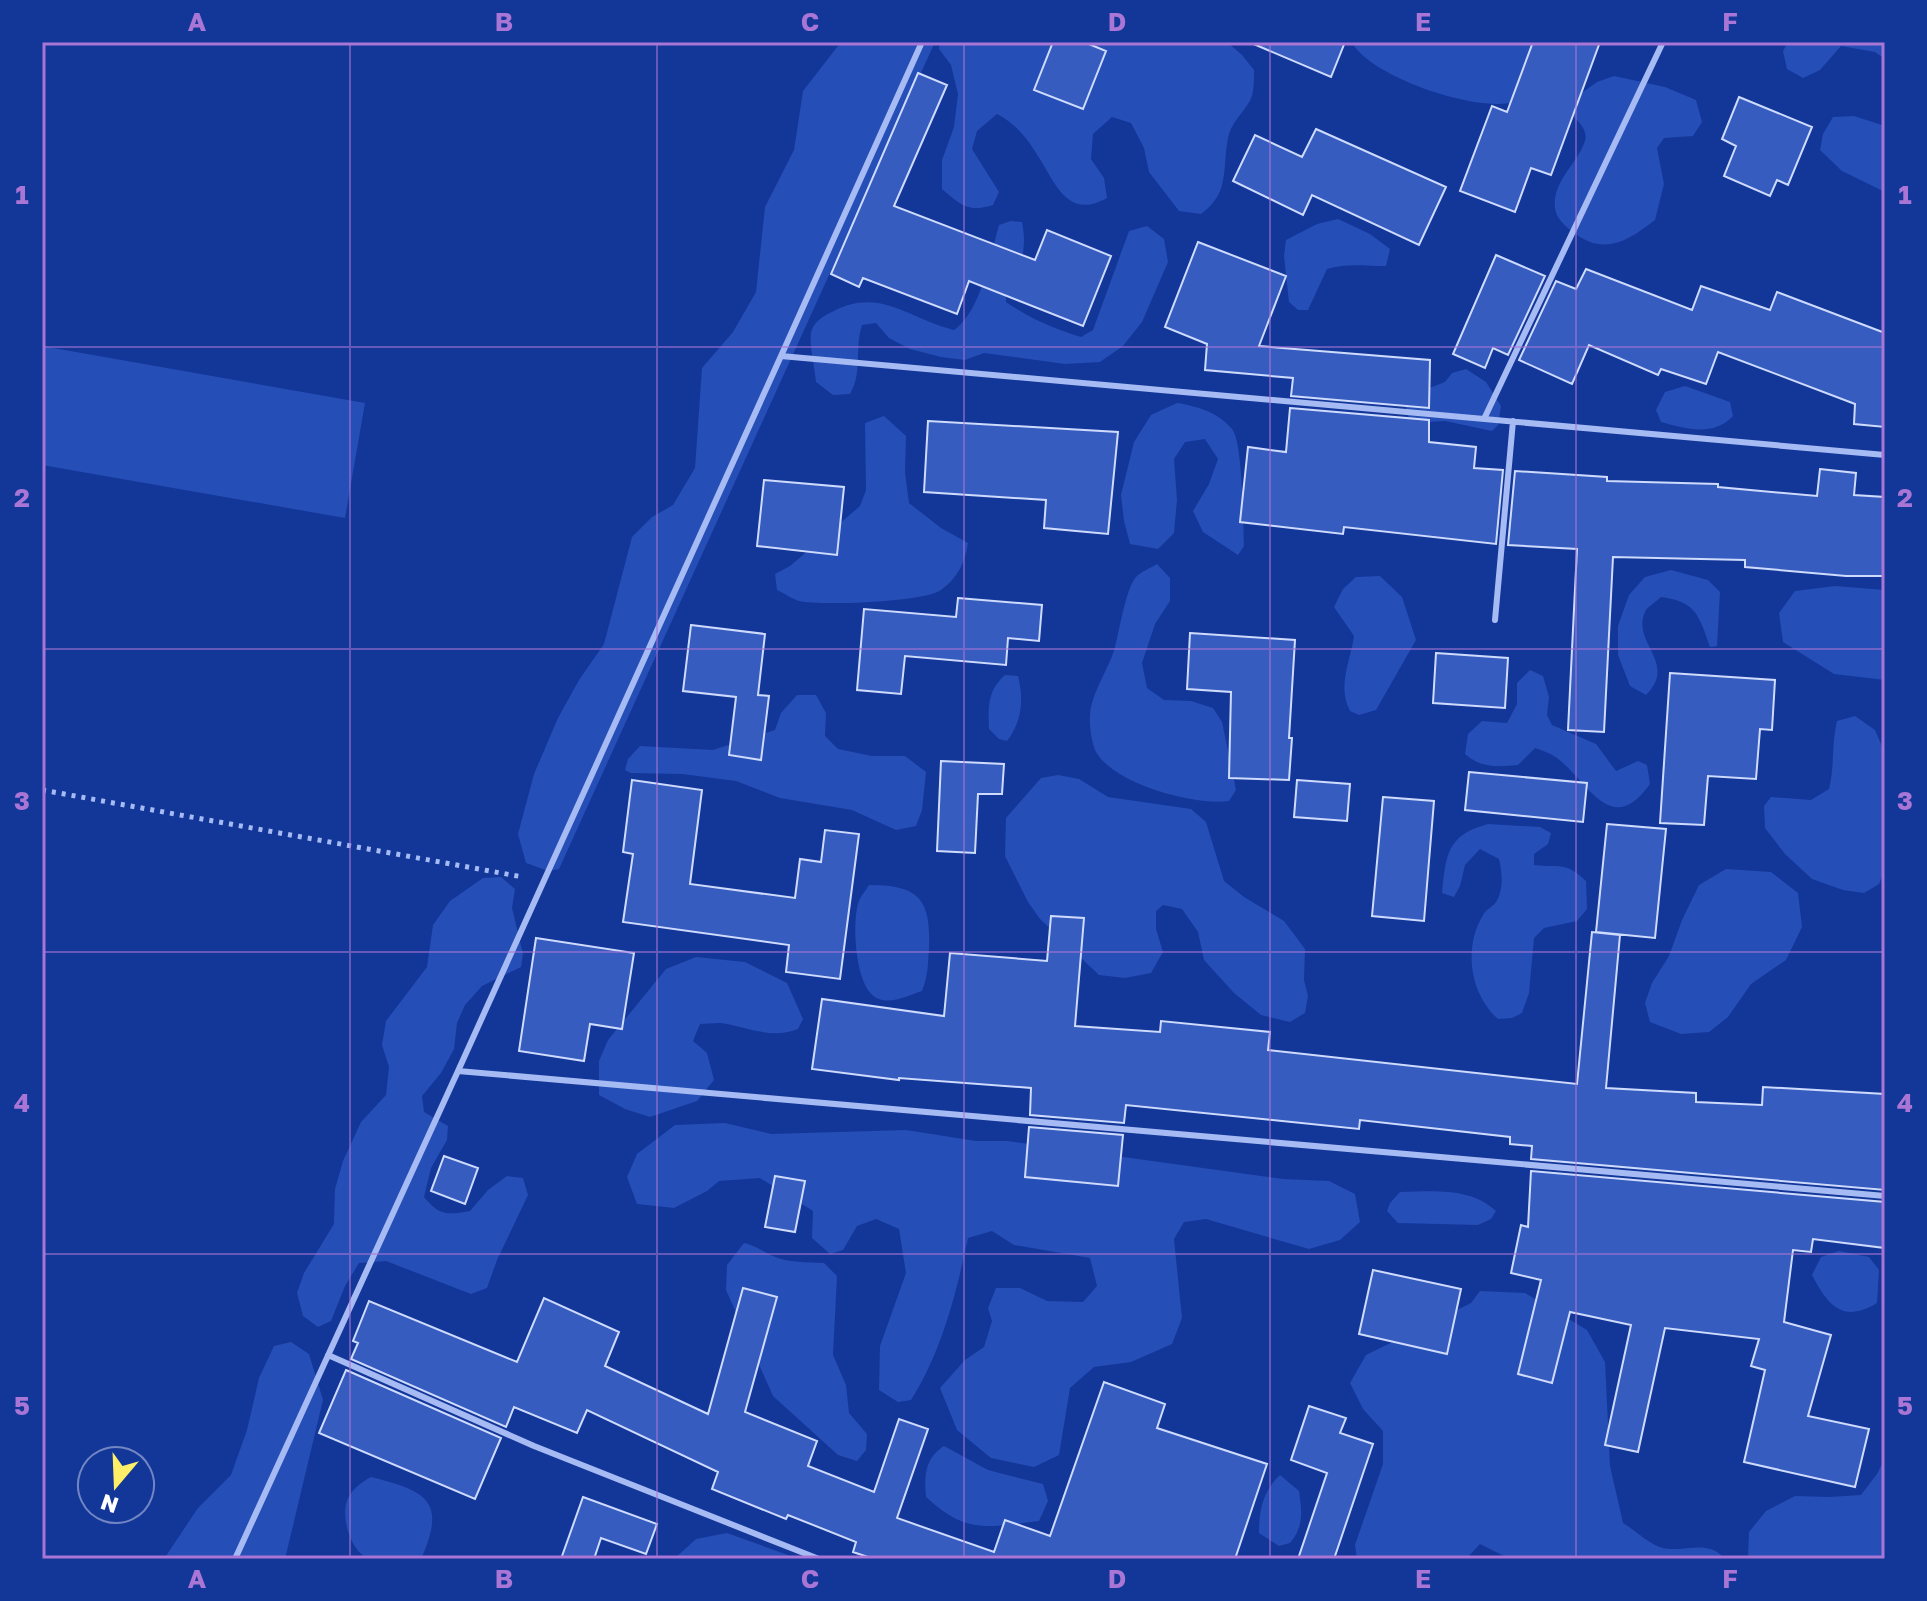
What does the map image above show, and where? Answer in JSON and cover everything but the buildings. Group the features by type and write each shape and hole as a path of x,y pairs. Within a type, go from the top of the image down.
{"lane":[{"path":"235,1559 922,42"},
{"path":"1484,419 1663,42"},
{"path":"781,356 1885,455"},
{"path":"1495,620 1513,421"},
{"path":"458,1071 1885,1196"},
{"path":"328,1355 534,1446 819,1559"}],"path":[{"path":"42,790 544,880"}],"shaded area":[{"path":"841,42 935,42 559,869 548,871 526,863 518,834 534,774 558,718 604,644 632,537 652,517 673,505 695,468 702,368 733,332 756,292 765,207 794,150 803,91"},
{"path":"940,42 1227,42 1254,70 1254,83 1250,101 1229,134 1224,177 1217,197 1201,214 1179,211 1149,172 1144,148 1131,123 1112,117 1093,134 1091,159 1104,178 1107,198 1081,205 1063,195 1024,136 997,114 977,131 972,149 999,192 993,205 971,208 960,203 942,189 942,160 954,127 958,94 951,65 939,49"},
{"path":"1352,42 1531,42 1538,88 1520,100 1500,104 1453,97 1427,90 1379,68 1362,55"},
{"path":"1788,42 1885,42 1885,59 1875,52 1841,46 1820,70 1803,78 1787,69 1783,51"},
{"path":"1614,76 1665,87 1696,100 1702,122 1693,136 1664,138 1657,148 1664,184 1655,220 1626,239 1606,244 1584,239 1561,222 1555,208 1555,198 1586,137 1580,123 1572,115 1576,97 1597,82"},
{"path":"1854,116 1885,126 1885,192 1842,171 1820,150 1823,134 1833,117"},
{"path":"1338,219 1370,234 1390,249 1386,266 1349,265 1327,269 1308,310 1298,310 1289,302 1284,256 1286,240 1317,224"},
{"path":"1011,221 1022,222 1024,244 1006,302 1042,322 1081,337 1093,330 1129,231 1147,226 1164,239 1168,262 1142,322 1123,346 1100,362 1065,364 984,353 965,360 910,349 889,338 876,323 862,325 856,377 850,394 833,395 816,382 812,329 822,318 849,305 879,303 954,330 978,297 999,225"},
{"path":"42,346 365,403 345,518 42,465"},
{"path":"1466,369 1486,382 1501,406 1498,425 1492,431 1445,421 1425,422 1409,418 1403,398 1445,382 1452,373"},
{"path":"1685,386 1730,402 1733,416 1717,427 1699,430 1661,422 1656,410 1665,392"},
{"path":"1177,403 1213,414 1232,429 1236,437 1244,546 1238,555 1203,532 1193,511 1209,484 1218,459 1205,439 1185,442 1174,459 1177,500 1174,533 1158,549 1130,544 1121,495 1134,442 1151,415"},
{"path":"884,416 906,436 905,473 909,503 941,528 968,543 956,575 941,590 895,600 811,602 796,600 777,590 775,574 790,566 860,506 866,490 865,423"},
{"path":"1157,564 1170,578 1170,601 1155,624 1142,663 1147,688 1164,700 1191,701 1213,708 1222,722 1236,790 1229,801 1196,800 1137,783 1105,763 1093,745 1091,707 1115,647 1129,590 1138,575"},
{"path":"1671,570 1708,580 1720,592 1717,646 1710,647 1695,612 1673,599 1661,597 1646,610 1642,621 1658,672 1655,683 1646,695 1630,686 1618,655 1618,626 1629,595 1645,577"},
{"path":"1380,576 1402,597 1416,640 1376,710 1359,715 1350,711 1344,683 1354,636 1334,607 1343,589 1356,577"},
{"path":"1835,586 1885,590 1885,680 1834,674 1783,642 1779,613 1795,591"},
{"path":"1530,670 1543,676 1549,697 1547,715 1552,725 1596,744 1616,771 1638,761 1647,765 1650,784 1637,799 1625,806 1614,807 1603,802 1559,760 1535,748 1518,765 1510,766 1483,764 1465,754 1468,734 1482,721 1507,723 1517,704 1517,683"},
{"path":"1005,675 1018,676 1021,693 1019,718 1007,741 999,739 989,729 992,693"},
{"path":"797,695 816,695 826,713 825,736 838,749 872,756 905,756 926,772 922,810 916,826 896,830 852,810 780,798 736,781 625,770 628,759 640,746 713,750 775,730 781,713"},
{"path":"1855,716 1875,730 1885,753 1885,869 1879,884 1864,893 1843,890 1812,879 1785,854 1765,828 1764,806 1771,797 1811,800 1829,789 1837,721"},
{"path":"1058,775 1079,779 1108,797 1191,809 1206,822 1224,881 1284,921 1305,949 1304,980 1308,996 1305,1013 1290,1022 1261,1015 1234,993 1204,960 1198,932 1182,909 1163,905 1156,911 1156,929 1163,952 1151,973 1125,978 1099,975 1040,919 1005,856 1006,818 1041,778"},
{"path":"1488,824 1540,827 1551,833 1548,844 1534,854 1534,865 1567,868 1586,881 1587,909 1577,921 1544,928 1534,938 1529,993 1522,1013 1512,1018 1498,1019 1488,1009 1472,970 1477,928 1484,913 1499,897 1499,859 1480,849 1465,865 1454,897 1442,893 1445,867 1456,840"},
{"path":"1726,869 1771,872 1798,893 1802,927 1786,960 1751,984 1728,1017 1709,1032 1681,1034 1650,1022 1645,1003 1699,885"},
{"path":"501,877 515,889 512,908 523,954 521,967 482,986 465,1005 457,1023 454,1049 441,1073 422,1096 424,1112 448,1126 447,1140 431,1168 424,1197 444,1213 470,1211 488,1190 507,1176 523,1178 528,1195 487,1288 471,1294 386,1261 359,1263 345,1286 331,1321 318,1327 303,1316 297,1293 304,1273 334,1224 335,1189 343,1161 361,1122 386,1095 389,1067 382,1045 386,1021 427,967 433,925 450,901 483,878"},
{"path":"869,885 910,892 924,906 929,948 922,991 884,1000 871,994 865,984 857,955 855,924 859,901"},
{"path":"696,957 745,962 787,983 803,1019 798,1029 771,1033 724,1023 700,1024 693,1041 707,1053 714,1080 697,1101 650,1117 625,1109 599,1095 599,1061 608,1040 666,969"},
{"path":"725,1123 771,1134 906,1130 1283,1179 1329,1181 1355,1194 1360,1222 1340,1240 1309,1249 1206,1219 1184,1222 1174,1239 1182,1318 1172,1344 1131,1362 1094,1367 1070,1388 1059,1455 1034,1467 991,1458 957,1430 940,1388 965,1360 984,1347 992,1321 988,1308 996,1288 1020,1288 1047,1301 1083,1302 1097,1286 1090,1258 1014,1245 992,1231 968,1238 953,1301 931,1362 911,1400 898,1402 879,1390 880,1346 906,1273 899,1229 876,1219 857,1226 843,1250 830,1254 812,1238 813,1211 760,1178 719,1181 707,1191 674,1208 637,1204 627,1177 637,1154 675,1125"},
{"path":"1400,1192 1463,1194 1486,1203 1496,1211 1491,1219 1478,1225 1398,1223 1387,1211"},
{"path":"744,1243 785,1260 824,1263 837,1276 833,1355 846,1385 849,1413 867,1434 866,1450 857,1461 838,1455 773,1396 726,1290 727,1265"},
{"path":"1839,1251 1869,1257 1879,1270 1877,1303 1854,1312 1845,1311 1830,1303 1824,1295 1812,1275 1821,1257"},
{"path":"1480,1291 1525,1293 1587,1330 1605,1362 1610,1466 1623,1523 1658,1546 1711,1549 1725,1559 1510,1559 1480,1544 1466,1559 1357,1559 1355,1545 1383,1464 1383,1431 1363,1409 1350,1383 1366,1355 1471,1303"},
{"path":"291,1342 309,1354 323,1400 285,1559 164,1559 198,1508 231,1475 247,1430 259,1378 274,1346"},
{"path":"944,1446 988,1470 1043,1484 1048,1501 1039,1521 979,1526 954,1518 941,1509 926,1497 925,1482 929,1462"},
{"path":"1885,1458 1885,1559 1748,1559 1749,1532 1766,1511 1795,1496 1861,1495"},
{"path":"1280,1475 1299,1491 1301,1512 1295,1537 1290,1543 1279,1546 1259,1533 1263,1501"},
{"path":"371,1477 406,1488 427,1502 432,1524 421,1559 370,1559 353,1544 347,1528 346,1504 356,1488"},
{"path":"727,1533 799,1559 674,1559 696,1539"}]}
